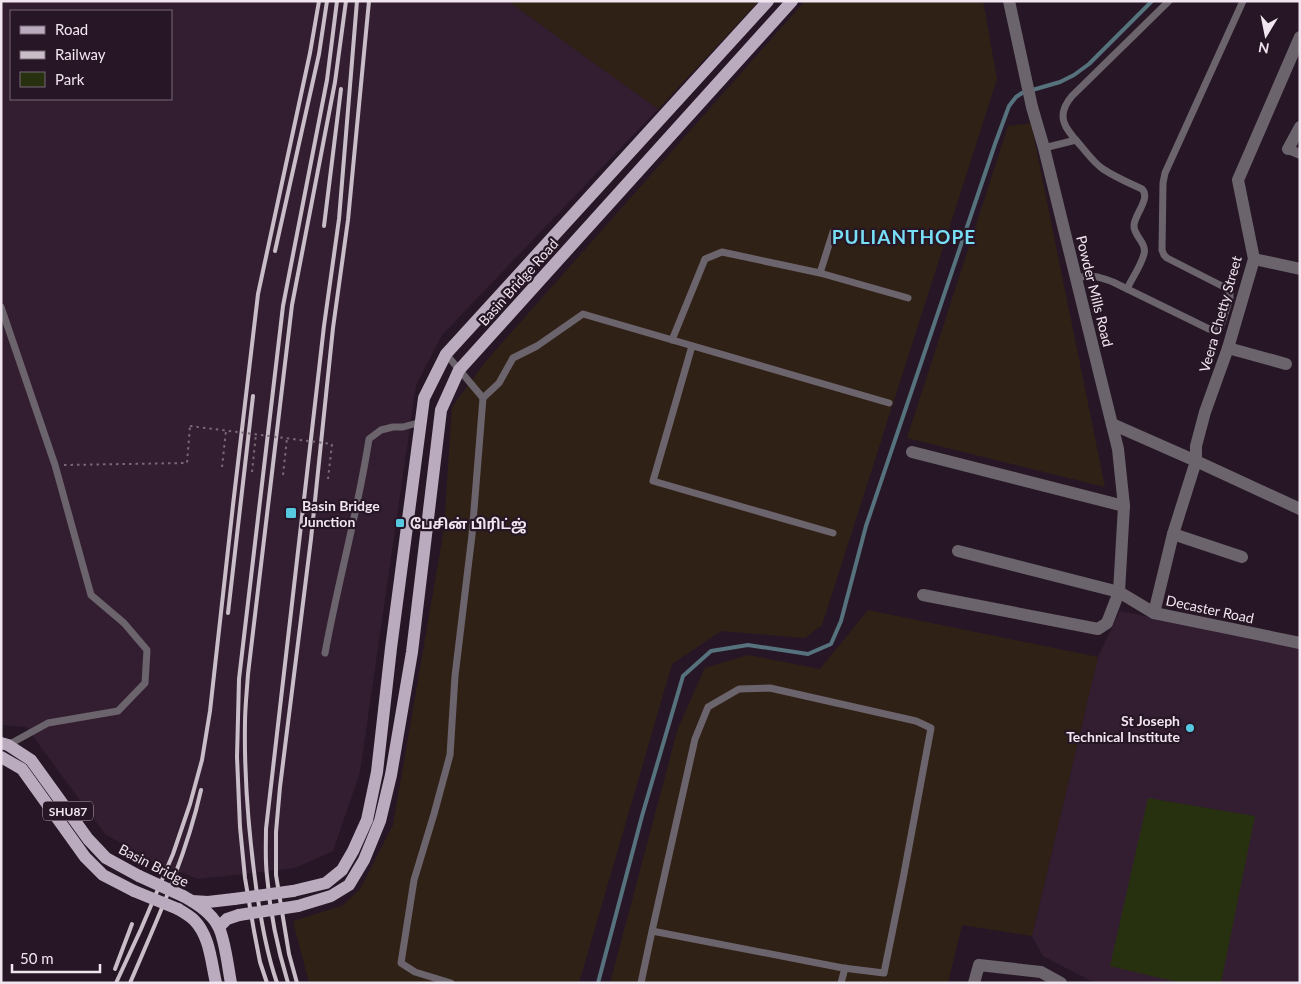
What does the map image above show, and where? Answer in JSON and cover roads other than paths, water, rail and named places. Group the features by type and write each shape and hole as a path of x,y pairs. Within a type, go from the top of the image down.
{"main road":[{"name":"Basin Bridge Road","path":"188,899 208,902 293,891 326,883 342,870 367,820 377,772 391,648 424,398 446,354 768,1"},
{"name":"Basin Bridge Road","path":"219,926 227,919 239,915 298,906 331,896 349,885 364,860 380,821 391,775 412,652 441,410 459,370 792,1"},
{"name":"Basin Bridge","path":"5,744 31,760 88,839 106,858 188,899 211,916 219,926"},
{"name":"Basin Bridge","path":"1,757 22,769 85,857 103,875 134,891 178,909 193,919 206,939 216,983"},
{"path":"219,926 231,983"}],"street":[{"name":"Powder Mills Road","path":"923,595 1098,629 1107,623 1119,592 1124,506 1118,449 1044,148 1032,107 1009,1"},
{"name":"Veera Chetty Street","path":"1154,613 1173,534 1196,461 1196,446 1205,412 1228,348 1254,259 1238,180 1300,37"},
{"path":"1294,151 1300,127"},
{"path":"1254,259 1300,269"},
{"path":"1228,348 1286,364"},
{"path":"1112,424 1300,509"},
{"path":"912,452 1124,506"},
{"path":"1173,534 1242,557"},
{"name":"Decaster Road","path":"958,550 1119,592 1154,613 1300,643"},
{"path":"974,983 978,965 1041,972 1061,983"}],"lane":[{"path":"1126,289 1145,251 1134,228 1136,217 1145,196 1144,192 1142,189 1110,174 1090,158 1067,129 1063,121 1063,114 1067,102 1169,1"},
{"path":"1076,278 1093,276 1113,282 1209,329 1216,330 1221,326 1229,303 1230,293 1224,287 1164,255 1162,244 1163,183 1165,173 1243,1"},
{"path":"1044,148 1076,140"},
{"path":"820,273 833,232"},
{"path":"672,340 705,259 722,252 820,273 908,298"},
{"path":"1,307 55,465 91,595 124,623 148,650 146,683 118,711 48,723 5,744"},
{"path":"451,983 415,972 401,963 414,880 450,755 455,676 472,535 483,398 499,383 513,358 537,346 583,314 889,403"},
{"path":"692,346 653,480 833,532"},
{"path":"446,354 483,398"},
{"path":"325,653 363,476 369,439 381,430 421,422"},
{"path":"641,983 652,930 695,739 708,707 739,689 770,688 916,721 931,728 884,973 845,968 652,930"},
{"path":"841,983 845,968"}],"waterway":[{"path":"598,983 642,816 683,676 711,651 748,645 808,654 831,644 841,621 866,526 1009,106 1022,93 1060,82 1089,64 1152,1"}],"railway":[{"path":"116,983 173,854 190,804 202,760 210,711 258,294 310,53 319,1"},
{"path":"275,251 319,54 327,1"},
{"path":"267,983 260,962 254,931 245,878 240,827 237,757 239,679 283,306 327,80 337,1"},
{"path":"277,983 263,928 252,851 245,766 248,674 292,305 335,82 346,1"},
{"path":"288,983 277,943 270,903 266,864 266,829 324,326 339,219 357,1"},
{"path":"297,983 289,954 276,875 276,832 311,539 333,328 348,220 369,1"},
{"path":"324,226 341,89"},
{"path":"228,613 253,396"},
{"path":"130,983 179,864 201,790"},
{"path":"115,969 132,924"}],"place":[{"name":"Basin Bridge Junction","path":"291,513"},
{"name":"பேசின் பிரிட்ஜ்","path":"400,523"},
{"name":"St Joseph Technical Institute","path":"1190,728"}],"district":[{"name":"PULIANTHOPE","path":"904,236"}]}
